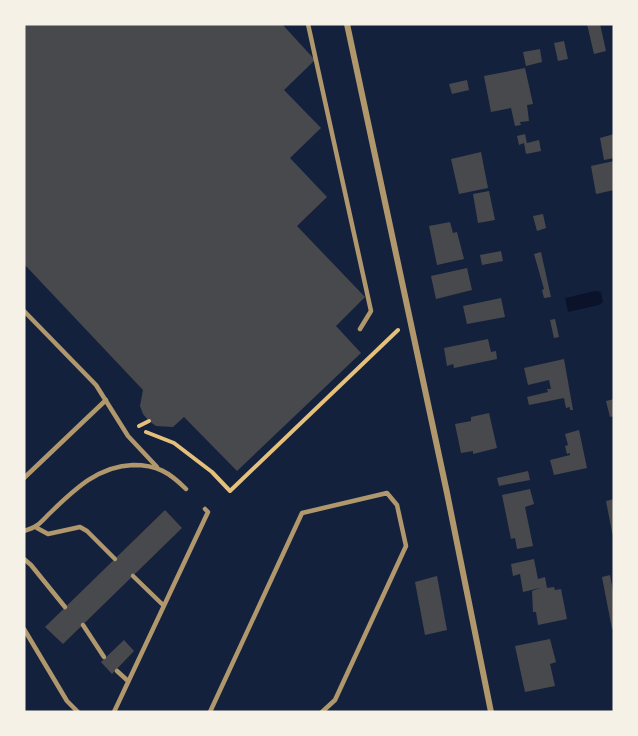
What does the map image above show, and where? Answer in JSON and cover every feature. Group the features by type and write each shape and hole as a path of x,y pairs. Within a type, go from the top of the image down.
{"street":[{"path":"347,24 491,712"}],"lane":[{"path":"308,24 371,311 360,329"},
{"path":"24,311 90,378 128,436 157,467 176,478 186,489"},
{"path":"24,478 106,400"},
{"path":"24,531 37,528 92,476 118,466 157,467"},
{"path":"210,712 302,513 387,493 397,505 406,546 335,700 322,712"},
{"path":"114,712 206,510"},
{"path":"37,528 48,534 80,527 115,559"},
{"path":"24,559 65,607"},
{"path":"133,576 163,605"},
{"path":"83,625 104,657"},
{"path":"24,629 67,701 78,712"},
{"path":"117,671 128,681"}],"path":[{"path":"139,426 147,434 174,443 212,472 230,491 410,319"},
{"path":"128,436 148,421"}],"water":[{"path":"595,291 601,292 603,302 568,312 565,298"}],"building":[{"path":"24,24 282,24 315,60 284,90 321,128 290,158 327,197 297,226 365,297 336,326 361,353 237,471 184,417 173,427 156,426 149,421 140,406 143,390 24,264"},
{"path":"587,24 600,24 606,51 594,54"},
{"path":"564,41 568,59 558,61 554,43"},
{"path":"540,49 542,62 526,66 523,52"},
{"path":"525,68 533,104 527,105 529,121 520,122 521,125 515,126 511,108 491,112 484,76"},
{"path":"467,80 469,90 452,94 449,84"},
{"path":"525,134 527,143 539,140 541,151 526,154 524,143 519,145 517,136"},
{"path":"614,134 614,158 604,160 600,138"},
{"path":"481,152 488,188 459,194 451,159"},
{"path":"614,161 614,190 596,194 591,166"},
{"path":"489,191 495,220 478,223 473,194"},
{"path":"543,214 546,228 537,231 533,216"},
{"path":"450,222 453,233 457,232 464,259 437,265 429,226"},
{"path":"501,251 503,261 482,265 480,255"},
{"path":"541,252 551,297 544,298 542,290 544,289 534,254"},
{"path":"467,268 472,290 436,299 431,276"},
{"path":"501,298 505,317 467,324 463,306"},
{"path":"555,319 559,337 554,338 550,320"},
{"path":"488,339 491,352 496,351 497,359 454,368 453,364 447,366 444,348"},
{"path":"564,359 573,410 570,410 570,407 566,408 564,398 529,405 527,397 548,392 547,389 551,389 549,380 528,385 524,368"},
{"path":"614,399 614,416 610,417 606,401"},
{"path":"489,413 497,448 473,454 473,451 461,453 455,424 471,421 471,417"},
{"path":"579,430 587,468 554,475 550,460 570,455 570,453 567,454 565,446 568,445 565,434"},
{"path":"528,471 530,480 499,486 497,478"},
{"path":"530,489 534,504 525,507 533,546 517,549 515,538 511,539 502,495"},
{"path":"614,499 614,537 613,537 606,501"},
{"path":"165,510 182,528 63,644 45,627"},
{"path":"534,559 538,579 545,577 547,588 561,589 567,619 538,625 536,612 533,612 532,591 540,588 523,592 520,574 513,576 511,564"},
{"path":"610,575 614,597 614,628 612,629 602,577"},
{"path":"437,576 447,630 425,635 415,582"},
{"path":"550,639 556,662 550,664 555,686 525,692 515,646"},
{"path":"124,640 134,651 112,674 101,662"}]}
